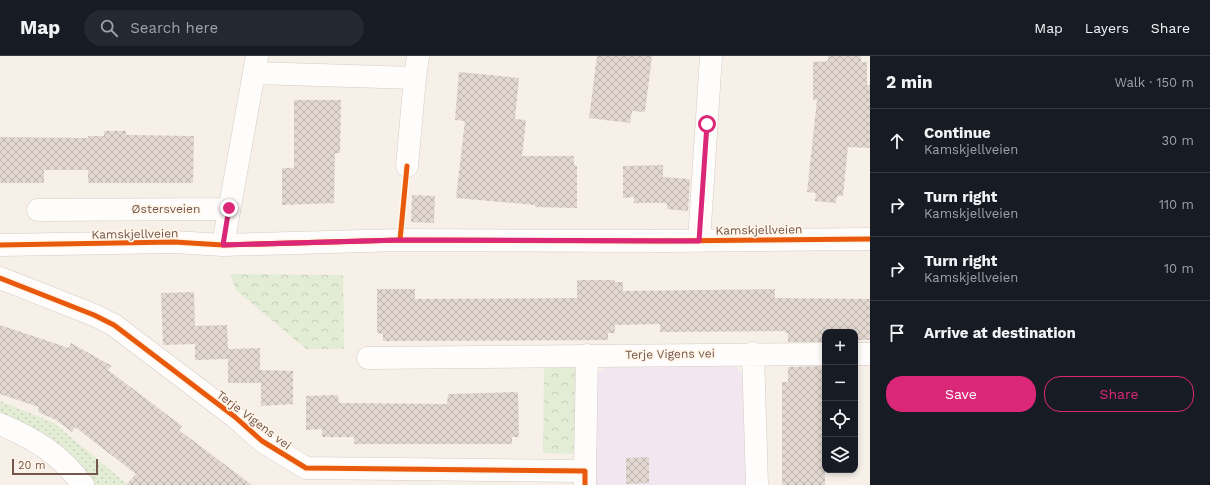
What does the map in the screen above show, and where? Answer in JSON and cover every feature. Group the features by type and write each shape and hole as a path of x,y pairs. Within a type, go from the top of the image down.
{"street":[{"path":"407,166 418,56"},
{"name":"Kamskjellveien","path":"699,241 711,56"},
{"path":"223,245 256,64 415,78"},
{"name":"Østersveien","path":"38,210 229,208"},
{"name":"Kamskjellveien","path":"0,245 174,242 223,245 400,240 699,241 870,238"},
{"name":"Terje Vigens vei","path":"0,278 94,315 114,325 235,418 262,441 306,468 585,478 587,355"},
{"path":"753,353 757,485"},
{"name":"Terje Vigens vei","path":"368,358 753,353 822,354"},
{"path":"858,354 870,354"},
{"path":"0,424 53,452 83,485"}],"shaded area":[{"path":"730,362 746,377 747,485 593,485 597,375 601,370 610,366"}],"green space":[{"path":"230,274 343,275 344,349 306,349 236,290"},
{"path":"544,363 581,363 580,454 543,453"},
{"path":"0,401 54,423 128,485 94,485 63,446 0,418"}],"building":[{"path":"597,56 652,56 645,112 632,111 630,123 589,118"},
{"path":"828,56 861,56 861,62 867,62 867,85 870,85 870,148 848,147 843,196 837,196 836,203 815,201 816,193 807,192 817,100 813,100 813,62 828,61"},
{"path":"459,72 519,78 515,119 526,120 522,156 574,156 574,165 577,166 577,208 535,207 535,205 456,198 465,121 455,120"},
{"path":"294,100 341,100 340,153 335,153 334,203 282,205 282,168 294,168"},
{"path":"104,131 126,131 126,135 194,136 193,183 88,183 88,170 44,170 44,183 0,183 0,137 88,138 88,136 104,136"},
{"path":"663,165 663,177 690,179 688,211 667,209 667,203 634,203 634,197 623,198 623,166"},
{"path":"412,195 435,196 434,223 411,222"},
{"path":"577,280 615,280 615,282 623,282 623,291 775,289 775,298 870,299 870,340 858,340 858,329 822,329 822,342 788,342 788,333 785,333 785,331 660,332 660,324 615,325 615,333 608,333 608,340 383,341 383,334 377,333 377,289 415,289 415,299 577,298"},
{"path":"194,292 195,326 227,325 228,349 260,348 260,370 293,371 293,404 261,406 261,383 228,383 228,359 195,360 195,344 163,345 161,293"},
{"path":"0,325 69,348 71,343 112,366 108,370 182,426 179,430 252,485 126,485 136,474 75,427 72,432 56,420 38,412 39,407 0,394"},
{"path":"822,366 822,473 825,473 825,485 782,485 782,382 788,382 788,367"},
{"path":"518,392 519,437 512,437 512,444 354,444 354,437 322,437 322,429 306,430 306,396 338,395 339,403 447,404 448,394"},
{"path":"649,457 649,483 626,484 626,458"}],"cycle path":[{"path":"400,240 407,166"},
{"path":"0,245 174,242 223,245 400,240 665,241 870,239"},
{"path":"0,278 94,315 114,325 235,417 262,441 306,468 585,471 585,485"}],"route":[{"path":"229,208 223,245 354,243 400,240 699,241 699,223 707,124"}]}
